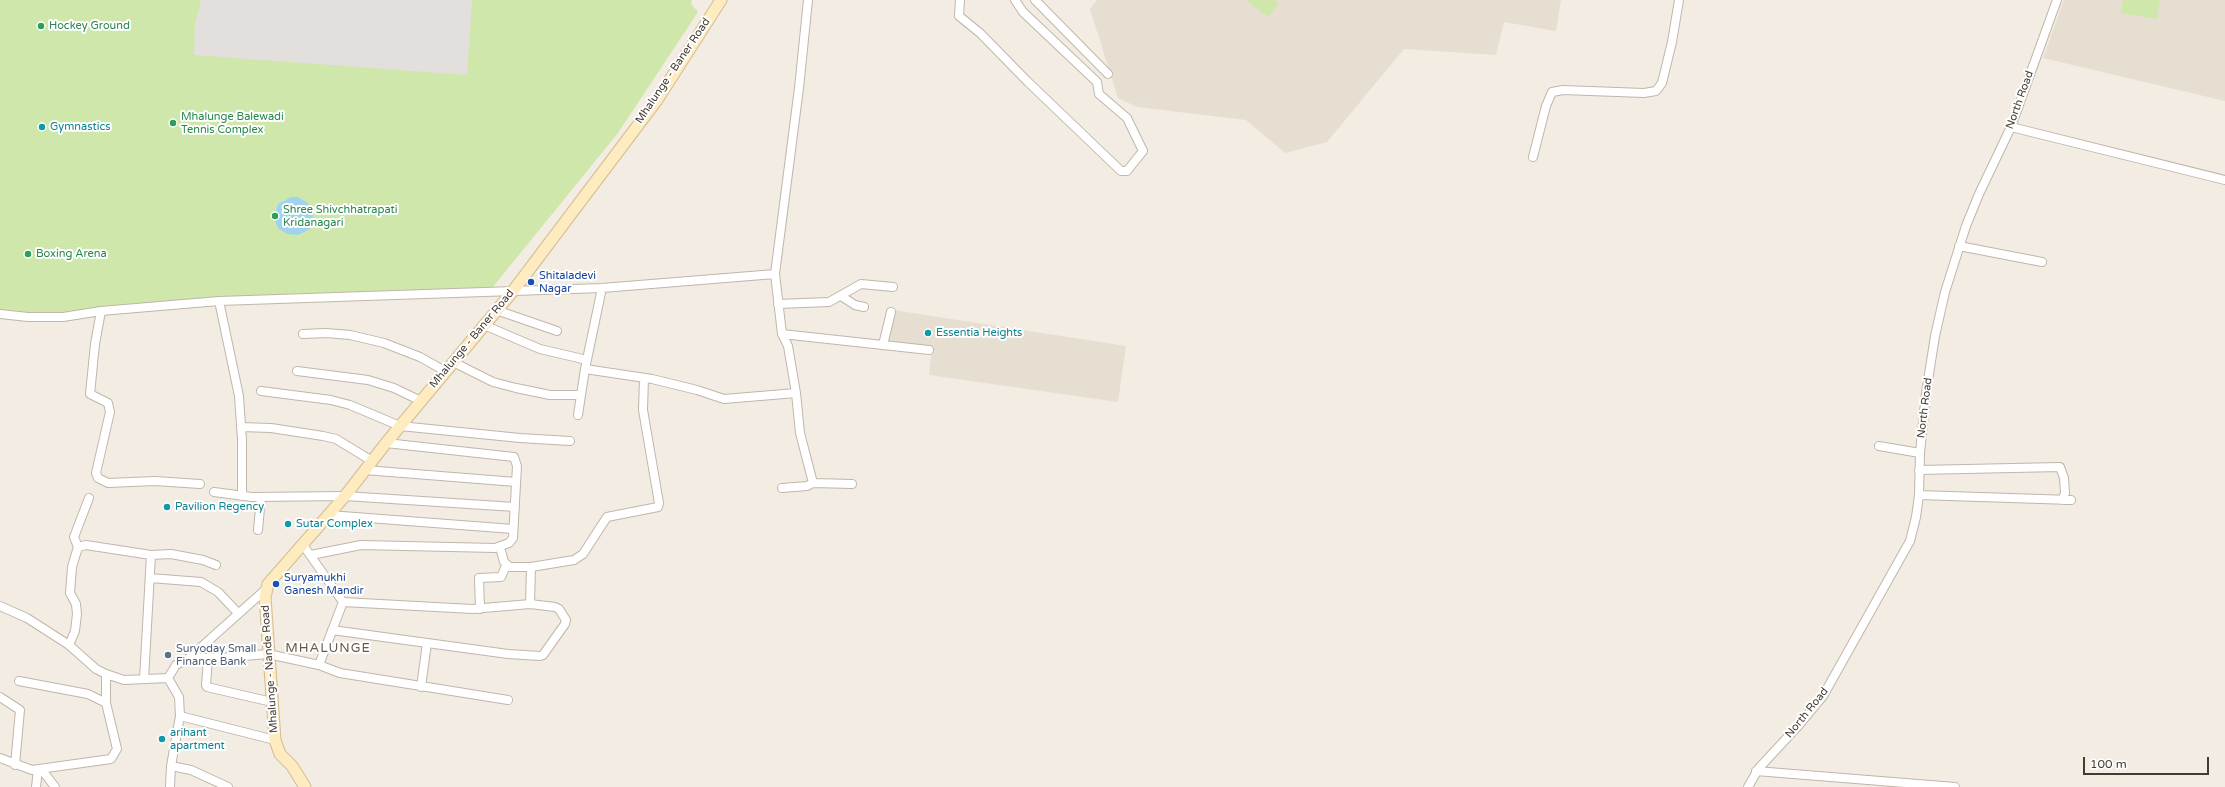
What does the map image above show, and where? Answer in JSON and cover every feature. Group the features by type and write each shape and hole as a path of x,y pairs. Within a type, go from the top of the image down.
{"main road":[{"name":"Mhalunge - Baner Road","path":"265,590 270,580 346,496 386,443 513,291 657,100 721,0"},
{"name":"Mhalunge - Nande Road","path":"265,590 268,654 275,740 280,754 292,766 305,787"}],"street":[{"path":"808,0 799,88 775,274 782,334 788,346 796,393 800,433 813,483"},
{"path":"960,0 959,16 980,32 1028,82 1121,171 1126,171 1143,151 1126,118 1098,94 1097,82 1023,12 1015,0"},
{"path":"1034,0 1108,74"},
{"path":"1533,157 1546,106 1552,92 1563,90 1644,93 1656,91 1662,84 1672,42 1679,0"},
{"name":"North Road","path":"1748,787 1756,771 1823,696 1877,597 1896,568 1910,541 1916,517 1919,495 1920,453 1935,336 1959,246 1979,194 2011,127 2057,0"},
{"path":"2011,127 2225,180"},
{"path":"1959,246 2042,262"},
{"path":"0,314 44,318 101,311 219,302 602,288 775,274"},
{"path":"778,304 829,302 860,284 893,288"},
{"path":"578,415 585,369 602,288"},
{"path":"841,296 855,305 864,307"},
{"path":"219,302 239,396 242,496"},
{"path":"496,310 557,331"},
{"path":"101,311 95,344 90,394 108,403 110,412 96,473 98,478 108,483 155,481 200,484"},
{"path":"883,345 891,312"},
{"path":"484,325 540,349 587,360"},
{"path":"303,334 326,333 350,335 384,343 420,357 446,371"},
{"path":"782,334 929,350"},
{"path":"453,362 493,382 516,388 550,395 581,395"},
{"path":"585,369 644,378 697,390 724,399 796,393"},
{"path":"297,371 368,380 394,388 421,401"},
{"path":"506,566 531,567 579,557 607,517 655,509 659,506 643,410 644,378"},
{"path":"261,391 331,400 350,405 400,426 520,438 570,441"},
{"path":"241,427 270,428 336,439 369,465 516,482"},
{"path":"311,555 362,545 500,547 509,543 513,538 517,461 509,455 386,443"},
{"path":"1879,446 1920,453"},
{"path":"1919,470 2060,467 2064,478 2065,493 2062,500"},
{"path":"782,488 807,486 813,483 852,484"},
{"path":"214,492 242,496 346,496 514,508"},
{"path":"1919,495 2071,500"},
{"path":"258,530 261,496"},
{"path":"69,645 75,632 77,614 76,604 70,593 72,567 78,547 74,537 89,498"},
{"path":"329,514 513,528"},
{"path":"78,547 86,545 151,555 171,554 203,560 216,565"},
{"path":"303,545 343,602"},
{"path":"480,609 479,578 501,577 506,566 500,547"},
{"path":"144,679 151,555"},
{"path":"530,604 531,567"},
{"path":"150,578 201,582 218,592 238,613"},
{"path":"168,678 176,666 189,658 265,590"},
{"path":"332,630 508,654 540,656 543,655 561,630 566,620 565,616 555,607 530,604 480,609 343,602"},
{"path":"319,665 343,602"},
{"path":"0,606 27,618 69,645 96,669 106,674 124,680 168,678"},
{"path":"421,687 427,643"},
{"path":"189,658 268,654 319,665 340,673 508,700"},
{"path":"208,658 207,687 272,702"},
{"path":"0,758 16,765 40,770 111,760 117,749 106,703 106,674"},
{"path":"168,678 179,697 180,716 171,766 170,787"},
{"path":"19,681 88,694 106,703"},
{"path":"0,697 20,710 16,765"},
{"path":"180,716 275,740"},
{"path":"171,766 191,770 228,787"},
{"path":"36,787 40,770"},
{"path":"40,770 55,787"},
{"path":"1756,771 1955,787"}],"shaded area":[{"path":"201,0 472,0 467,75 194,55 195,24"},
{"path":"1097,0 1561,0 1556,31 1504,22 1496,55 1404,49 1327,142 1285,153 1246,120 1137,107 1118,98 1090,9"},
{"path":"2064,0 2225,0 2225,101 2043,58"},
{"path":"893,310 1126,346 1118,402 929,375 932,348 887,342"}],"green space":[{"name":"Shree Shivchhatrapati Kridanagari","path":"0,0 692,0 691,4 698,12 618,133 492,288 242,296 56,318 0,311"},
{"path":"1246,0 1275,0 1279,3 1268,17"},
{"path":"2123,0 2160,0 2157,19 2121,13"}],"water":[{"path":"291,197 298,197 309,204 313,216 310,229 298,235 287,234 278,228 274,218 278,204"}],"place":[{"name":"Hockey Ground","path":"41,26"},
{"name":"Mhalunge Balewadi Tennis Complex","path":"173,123"},
{"name":"Gymnastics","path":"42,127"},
{"name":"Shree Shivchhatrapati Kridanagari","path":"275,216"},
{"name":"Boxing Arena","path":"28,254"},
{"name":"Shitaladevi Nagar","path":"531,282"},
{"name":"Essentia Heights","path":"928,333"},
{"name":"Pavilion Regency","path":"167,507"},
{"name":"Sutar Complex","path":"288,524"},
{"name":"Suryamukhi Ganesh Mandir","path":"276,584"},
{"name":"Suryoday Small Finance Bank","path":"168,655"},
{"name":"arihant apartment","path":"162,739"}],"district":[{"name":"MHALUNGE","path":"328,649"}]}
